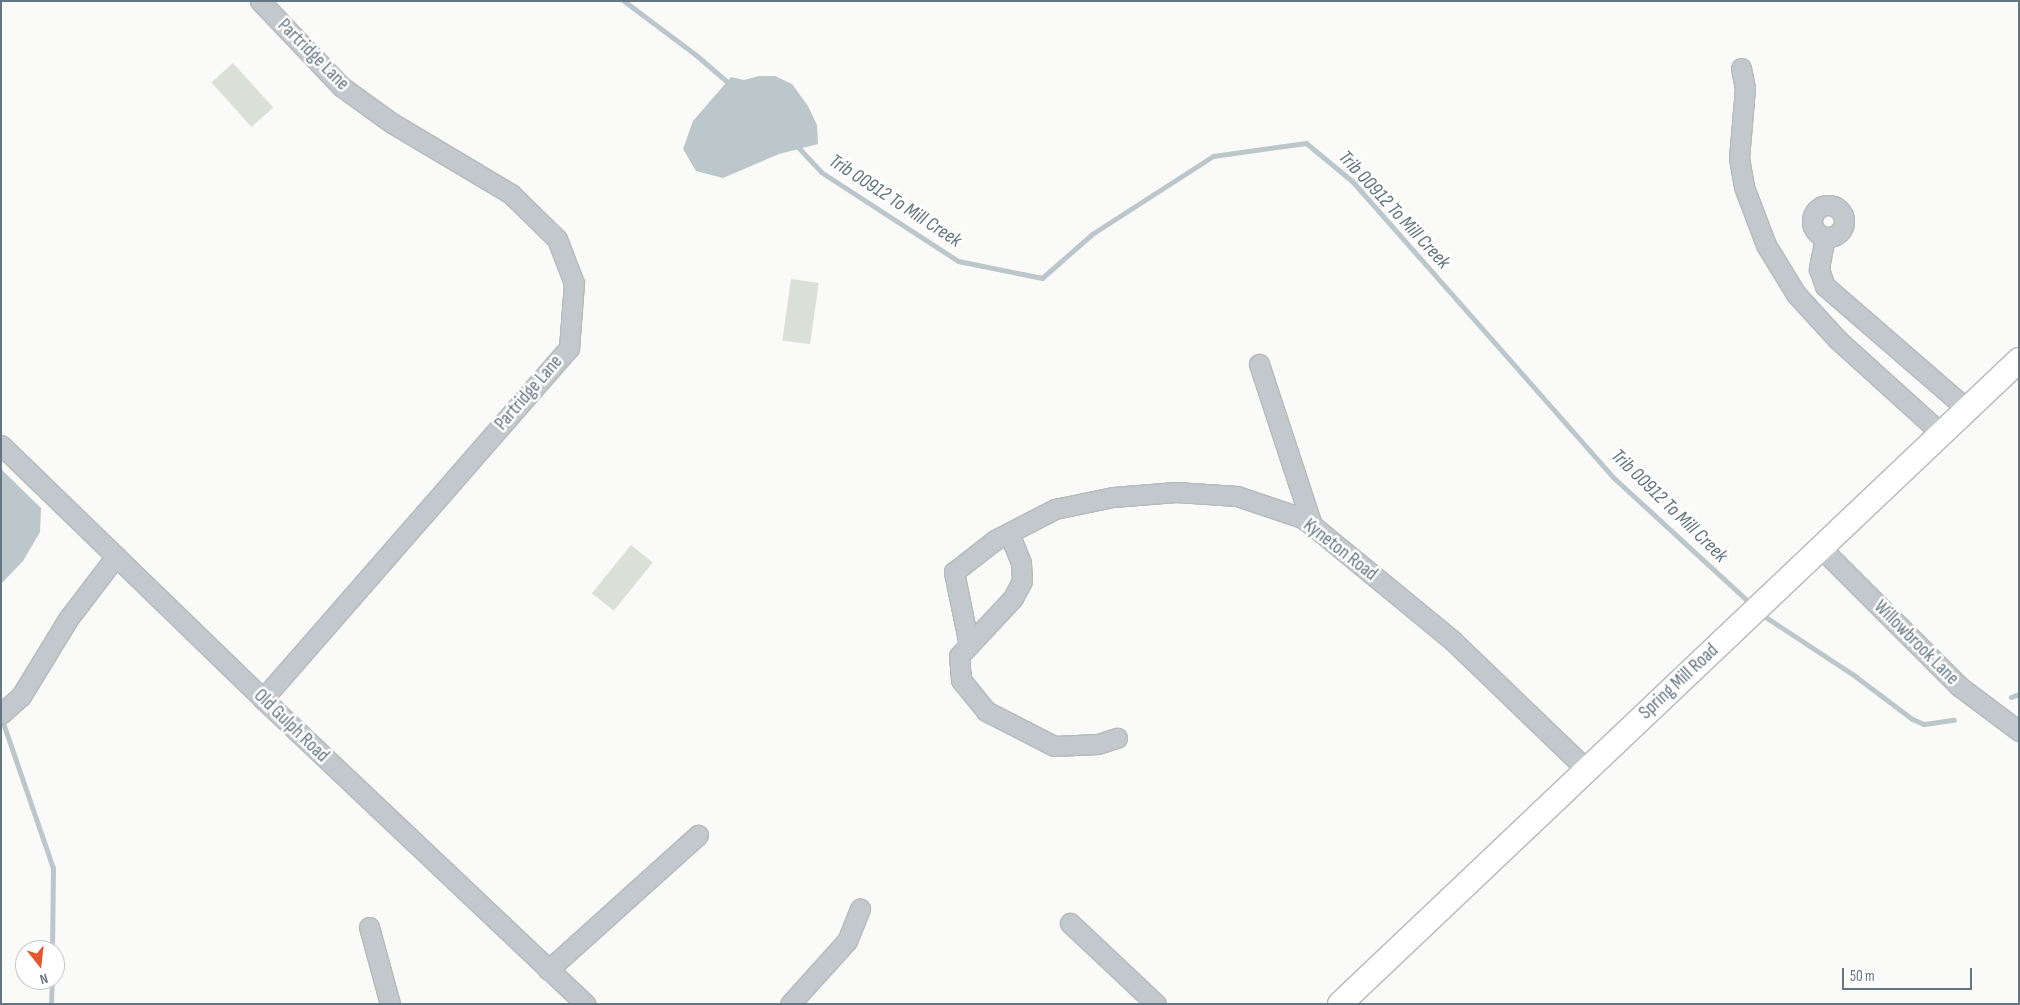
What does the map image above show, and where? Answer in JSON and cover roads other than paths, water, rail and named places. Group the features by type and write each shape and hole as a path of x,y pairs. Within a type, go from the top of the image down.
{"main road":[{"name":"Spring Mill Road","path":"1340,1004 2019,360"}],"street":[{"name":"Partridge Lane","path":"260,1 342,87 392,123 511,194 557,239 574,284 569,348 263,699"},
{"path":"1741,68 1745,88 1739,158 1744,187 1766,245 1796,294 1838,340 1942,432"},
{"path":"1825,237 1819,269 1826,286 1967,409"},
{"path":"1259,364 1312,525"},
{"name":"Old Gulph Road","path":"1,444 263,699 585,1004"},
{"name":"Kyneton Road","path":"969,645 954,572 1009,533 1055,509 1113,497 1176,492 1237,496 1302,518 1312,525 1452,640 1586,769"},
{"path":"1009,533 1021,563 1022,581 1013,598 959,656 961,680 986,711 1054,746 1098,744 1117,738"},
{"name":"Willowbrook Lane","path":"1820,547 1959,686 2019,731"},
{"path":"4,711 21,696 68,619 116,556"},
{"path":"548,970 698,835"},
{"path":"790,1004 847,940 860,909"},
{"path":"1070,923 1156,1004"},
{"path":"369,927 390,1004"}],"waterway":[{"name":"Trib 00912 To Mill Creek","path":"624,1 696,55 732,86"},
{"name":"Trib 00912 To Mill Creek","path":"797,146 821,172 958,261 1042,278 1092,234 1213,156 1306,143 1352,181 1615,479 1752,605"},
{"name":"Trib 00912 To Mill Creek","path":"1761,614 1855,676 1912,719 1924,724 1954,720"},
{"name":"Trib 00912 To Mill Creek","path":"2011,697 2019,694"},
{"path":"1,717 53,868 52,940"},
{"path":"51,1004 52,990"}]}
